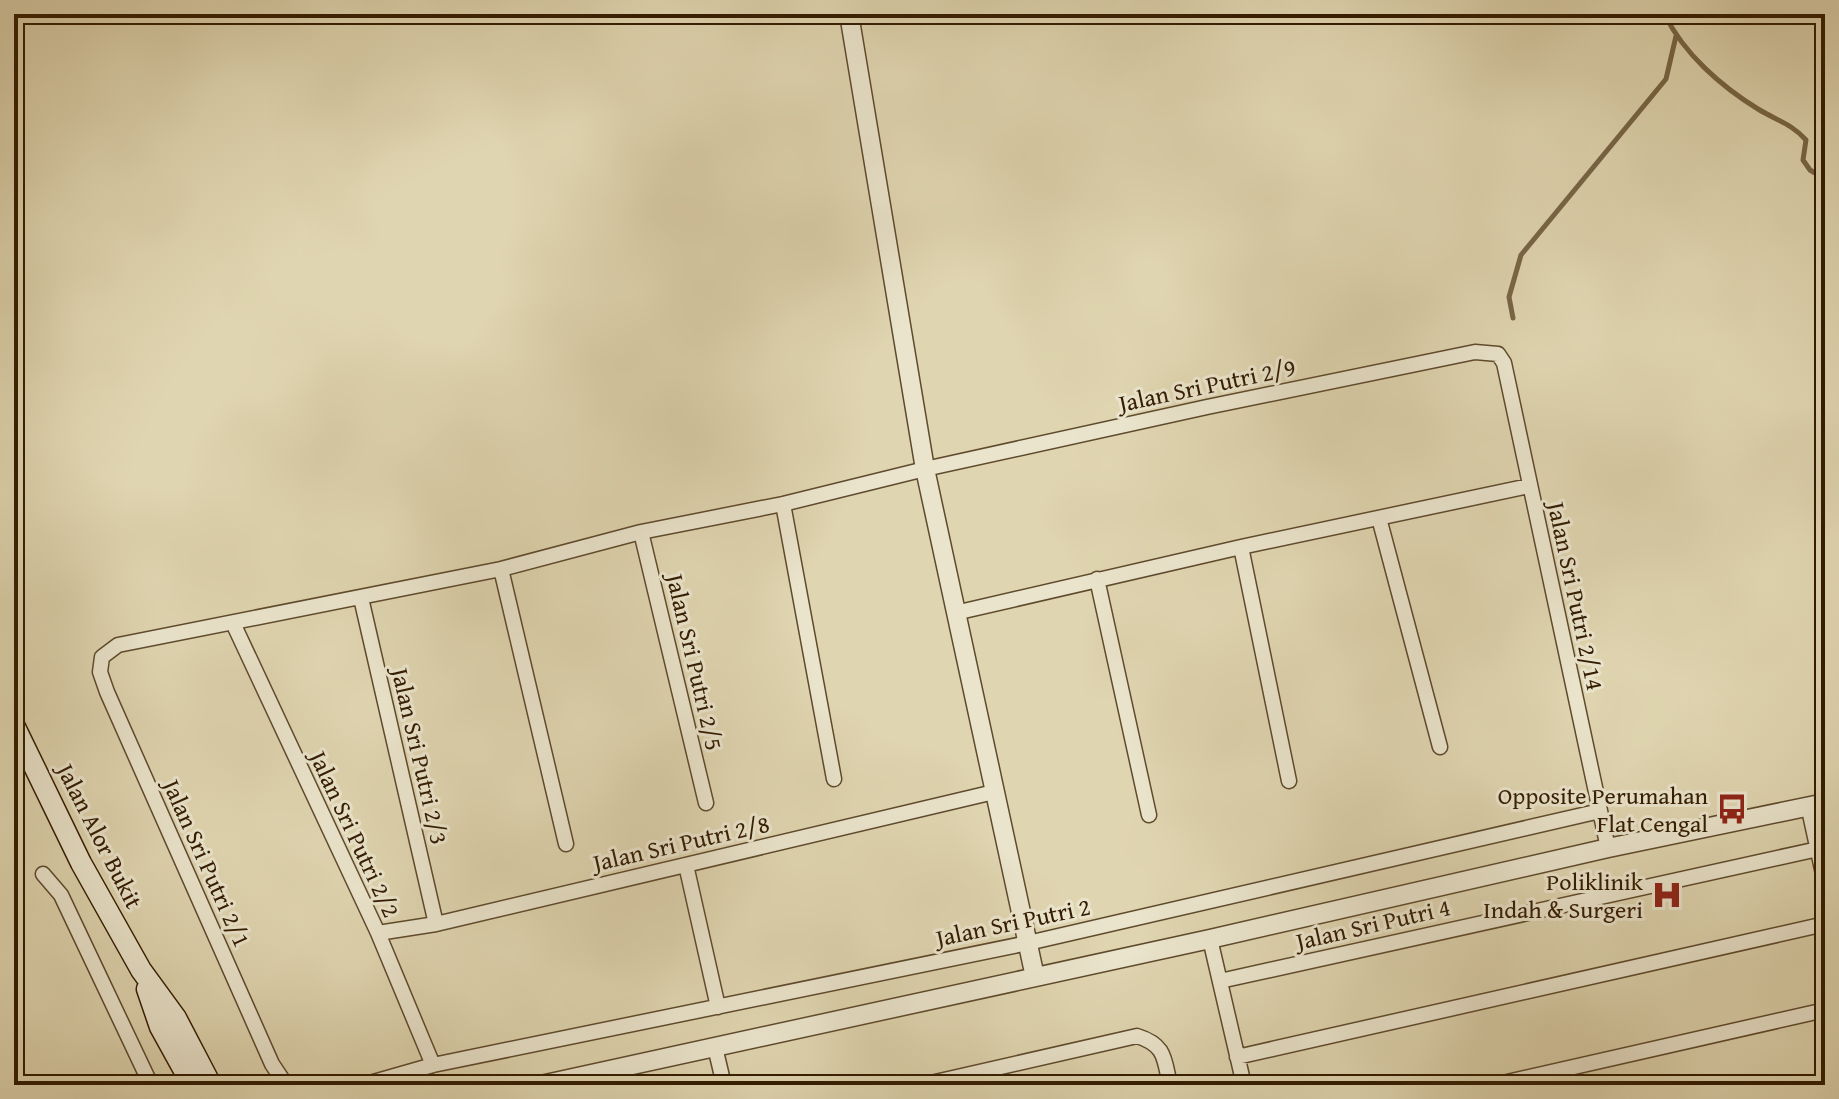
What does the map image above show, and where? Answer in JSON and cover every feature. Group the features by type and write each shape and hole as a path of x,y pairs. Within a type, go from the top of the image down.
{"main road":[{"name":"Jalan Alor Bukit","path":"14,725 81,863 141,970 176,1018 190,1074 213,1085"}],"street":[{"path":"849,14 925,469 1035,977"},
{"name":"Jalan Sri Putri 2/9","path":"102,657 118,645 501,569 641,532 783,504 925,469 1207,407 1475,352 1498,354"},
{"name":"Jalan Sri Putri 2/14","path":"1498,354 1504,363 1608,848"},
{"path":"955,613 1241,547 1529,486"},
{"path":"783,504 834,779"},
{"path":"1379,518 1440,747"},
{"name":"Jalan Sri Putri 2/5","path":"641,532 706,803"},
{"path":"1241,547 1289,781"},
{"path":"501,569 566,844"},
{"path":"1097,579 1149,815"},
{"name":"Jalan Sri Putri 2/3","path":"361,598 436,924"},
{"name":"Jalan Sri Putri 2/2","path":"233,623 378,933 433,1065"},
{"name":"Jalan Sri Putri 2/1","path":"102,657 100,672 107,692 272,1064 285,1084"},
{"name":"Jalan Sri Putri 2/8","path":"378,933 436,924 994,792"},
{"path":"541,1085 1817,804 1818,849 1825,883"},
{"name":"Jalan Sri Putri 2","path":"363,1085 433,1065 1028,943 1600,811"},
{"name":"Jalan Sri Putri 4","path":"1220,981 1818,849"},
{"path":"686,865 718,1007"},
{"path":"43,874 61,895 151,1085"},
{"path":"1237,1057 1825,924"},
{"path":"1210,939 1244,1085"},
{"path":"1494,1085 1825,1010"},
{"path":"922,1085 1137,1036 1151,1041 1163,1052 1170,1085"},
{"path":"715,1047 724,1085"}],"waterway":[{"path":"1662,14 1693,56 1718,80 1806,140 1803,160 1810,170 1825,179"},
{"path":"1513,318 1509,297 1521,255 1666,79 1676,36"}],"place":[{"name":"Opposite Perumahan Flat Cengal","path":"1732,809"},
{"name":"Poliklinik Indah & Surgeri","path":"1667,895"}]}
